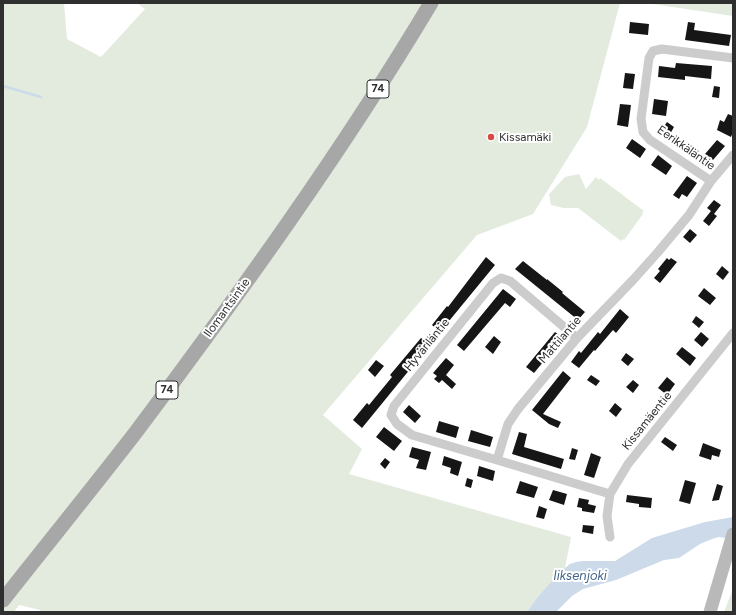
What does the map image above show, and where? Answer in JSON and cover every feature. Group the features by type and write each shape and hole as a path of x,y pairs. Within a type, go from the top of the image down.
{"main road":[{"name":"Ilomantsintie","path":"3,600 135,432 256,268 393,66 431,3"}],"street":[{"name":"Eerikkäläntie","path":"711,181 650,140 643,132 641,119 648,58 653,51 662,49 733,58"},
{"name":"Mattilantie","path":"497,460 508,424 518,409 577,338 638,274 689,214 711,181 733,155"},
{"name":"Hyväriläntie","path":"497,460 412,435 397,424 391,415 394,406 492,283 501,278 510,281 577,338"},
{"name":"Kissamäentie","path":"610,537 607,516 610,494 628,464 733,333"},
{"path":"497,460 610,494"},
{"path":"710,612 732,538"}],"shaded area":[{"path":"3,3 64,3 67,39 101,57 145,9 137,3 620,3 587,127 533,214 477,235 323,415 362,449 349,474 571,537 565,568 536,599 527,612 40,612 40,610 19,605 14,612 3,612"},
{"path":"646,3 733,3 733,16"},
{"path":"579,174 586,189 596,177 599,180 600,178 644,211 624,240 623,239 621,241 578,208 564,208 551,205 549,194 565,177"},
{"path":"733,589 733,612 724,612"}],"water":[{"name":"Iiksenjoki","path":"733,517 733,539 719,537 712,539 700,544 679,558 664,560 616,580 583,589 572,596 556,612 527,612 536,599 560,572 570,564 583,561 615,561 652,538 705,522"}],"building":[{"path":"630,22 649,24 648,35 629,33"},
{"path":"688,22 695,23 694,30 731,35 729,46 685,40"},
{"path":"676,63 712,66 711,79 685,76 685,80 658,77 659,66 675,68"},
{"path":"625,73 635,74 633,89 623,88"},
{"path":"714,86 720,87 719,98 712,97"},
{"path":"654,99 668,101 666,116 652,114"},
{"path":"620,104 631,105 628,127 617,125"},
{"path":"728,114 733,116 733,132 731,137 717,130 720,120 724,122"},
{"path":"667,122 674,127 669,136 661,131"},
{"path":"632,139 646,149 640,158 626,148"},
{"path":"717,140 725,146 713,160 705,154"},
{"path":"658,155 672,166 666,175 651,165"},
{"path":"687,176 697,183 687,197 682,194 679,199 673,195"},
{"path":"714,200 721,205 714,214 717,216 709,226 703,221 711,211 707,208"},
{"path":"690,229 697,235 690,243 683,237"},
{"path":"486,257 495,265 440,332 432,325 447,306 448,307"},
{"path":"667,258 669,260 671,258 677,262 660,283 654,278 660,271 658,269"},
{"path":"523,261 563,292 562,293 585,312 578,320 515,269"},
{"path":"722,266 729,272 723,280 716,274"},
{"path":"704,288 716,298 710,305 698,296"},
{"path":"503,289 516,299 510,307 505,303 464,351 457,345"},
{"path":"620,309 629,317 616,333 613,330 579,368 571,362 579,351 581,353 598,332 600,334"},
{"path":"696,316 704,322 699,328 692,322"},
{"path":"555,332 563,338 534,373 526,367"},
{"path":"701,332 709,339 702,347 694,340"},
{"path":"494,336 501,342 493,354 485,347"},
{"path":"421,338 429,344 362,428 353,420 367,403 369,405 392,377 390,375"},
{"path":"682,347 696,358 690,366 676,354"},
{"path":"626,353 634,359 628,366 621,360"},
{"path":"446,358 454,365 446,375 456,384 452,389 442,380 439,383 434,379 437,376 433,373"},
{"path":"376,360 384,366 375,377 368,370"},
{"path":"563,371 571,378 543,414 561,422 558,428 549,424 532,410"},
{"path":"591,375 600,381 596,386 587,380"},
{"path":"667,377 675,384 667,395 658,388"},
{"path":"633,380 639,385 633,393 626,387"},
{"path":"615,403 622,409 616,417 609,411"},
{"path":"409,405 421,416 415,423 403,412"},
{"path":"439,421 459,427 456,438 436,432"},
{"path":"384,427 402,441 394,451 376,437"},
{"path":"471,430 493,437 490,447 468,441"},
{"path":"519,432 527,434 524,447 564,459 561,469 512,454"},
{"path":"665,437 677,445 673,451 661,442"},
{"path":"703,443 721,450 719,457 712,455 711,460 699,456"},
{"path":"412,447 431,452 426,470 416,468 419,460 409,457"},
{"path":"572,448 578,450 575,460 569,459"},
{"path":"591,453 601,457 594,478 584,475"},
{"path":"444,456 462,462 458,476 450,473 451,468 442,465"},
{"path":"385,458 390,462 385,469 380,464"},
{"path":"479,466 495,471 493,481 477,476"},
{"path":"467,478 473,480 471,488 465,486"},
{"path":"685,480 696,483 690,504 679,501"},
{"path":"520,481 538,487 534,498 516,493"},
{"path":"717,484 723,486 719,500 712,501"},
{"path":"553,490 567,494 564,505 549,500"},
{"path":"627,495 652,498 651,508 639,507 639,504 626,502"},
{"path":"579,498 589,500 588,504 596,506 594,513 582,511 582,508 577,507"},
{"path":"539,506 547,509 544,519 536,517"},
{"path":"583,525 594,526 593,534 582,532"}],"waterway":[{"path":"3,86 41,97"}],"place":[{"name":"Kissamäki","path":"491,137"}]}
